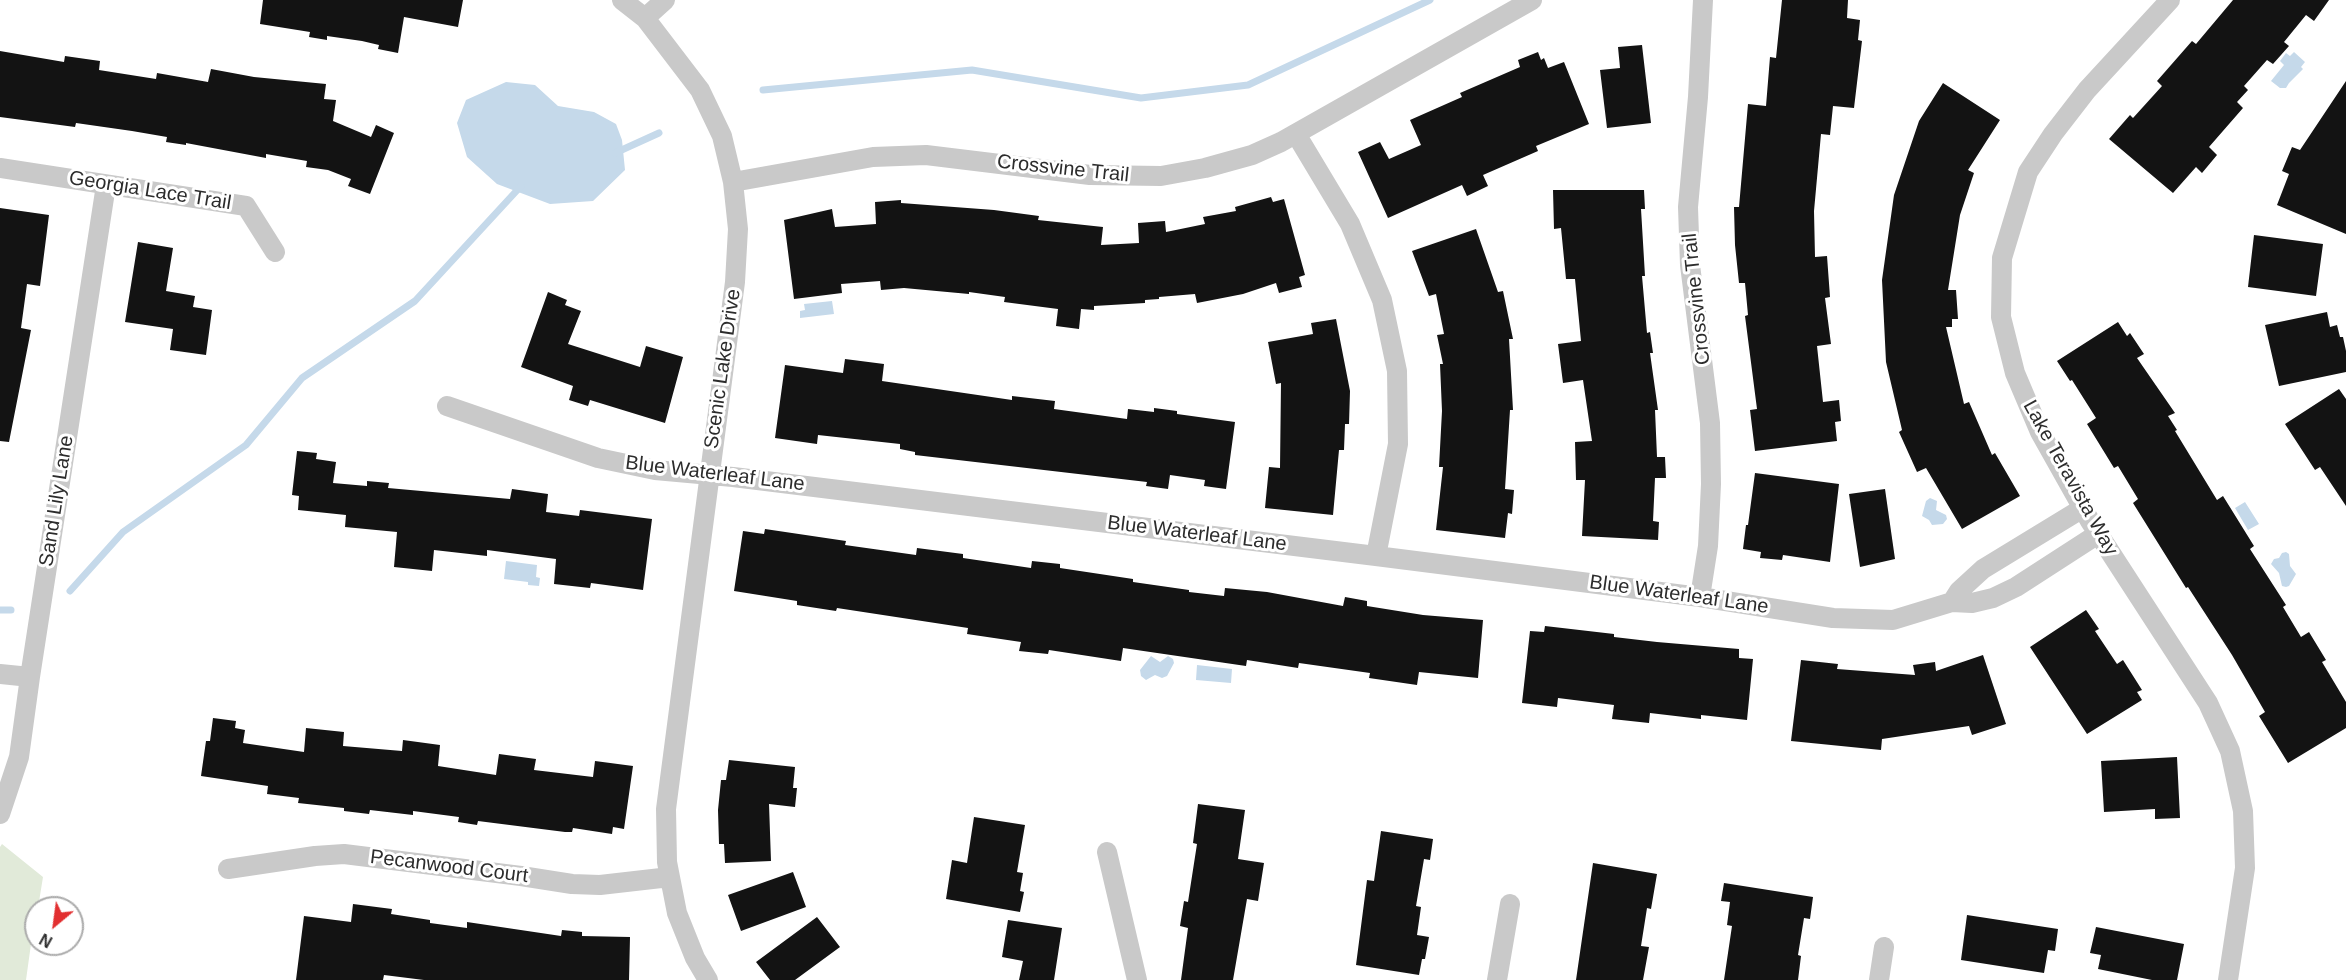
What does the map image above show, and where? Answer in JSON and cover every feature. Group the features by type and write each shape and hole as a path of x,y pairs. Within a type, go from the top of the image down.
{"street":[{"name":"Scenic Lake Drive","path":"622,0 645,18 700,90 722,136 734,182 738,229 735,282 666,809 667,862 677,913 695,958 708,980"},
{"path":"645,18 664,0"},
{"name":"Crossvine Trail","path":"734,182 873,157 926,154 1090,175 1161,177 1205,168 1252,155 1296,134 1532,0"},
{"name":"Crossvine Trail","path":"1700,597 1708,546 1712,484 1710,423 1690,265 1689,207 1703,0"},
{"name":"Lake Teravista Way","path":"2170,0 2087,90 2053,134 2028,172 2002,258 2001,317 2015,374 2040,432 2098,534 2208,703 2230,751 2243,811 2245,868 2228,980"},
{"path":"1296,134 1355,235 1382,300 1396,371 1398,444 1376,556"},
{"name":"Georgia Lace Trail","path":"0,168 246,206 275,252"},
{"name":"Sand Lily Lane","path":"0,814 19,757 106,185"},
{"name":"Blue Waterleaf Lane","path":"447,406 598,458 655,470 709,474 1376,556 1700,597 1833,618 1893,620 1952,602 1972,603 1994,598 2016,588 2098,534"},
{"path":"1952,602 1959,591 1983,569 2083,508"},
{"path":"0,674 30,677"},
{"path":"1107,852 1137,980"},
{"name":"Pecanwood Court","path":"228,869 344,854 572,884 600,885 670,877"},
{"path":"1497,980 1510,904"},
{"path":"1879,980 1884,946"}],"green space":[{"path":"2,844 43,877 40,896 24,896 24,956 29,956 26,980 0,980 0,847"}],"water":[{"path":"2294,52 2305,62 2301,67 2303,69 2286,88 2280,88 2271,81 2284,65 2280,61 2286,53 2290,56"},
{"path":"506,82 535,85 558,106 594,112 616,124 622,140 625,170 593,201 550,204 497,184 467,157 457,123 466,100"},
{"path":"832,301 834,314 800,318 800,311 805,310 804,304"},
{"path":"1930,498 1937,501 1936,510 1946,515 1947,519 1943,524 1932,525 1922,516 1926,501"},
{"path":"2245,502 2259,524 2248,530 2235,508"},
{"path":"2286,552 2289,554 2290,566 2296,574 2286,587 2282,586 2279,573 2271,564 2274,559"},
{"path":"506,561 537,565 536,577 540,578 539,586 504,579"},
{"path":"1151,656 1160,662 1168,656 1173,659 1174,663 1167,676 1162,678 1155,675 1146,680 1141,676 1140,670"},
{"path":"1197,665 1232,669 1231,683 1196,680"}],"building":[{"path":"263,0 463,0 458,27 404,17 398,53 378,49 379,45 362,41 327,36 327,40 309,37 310,32 260,24"},
{"path":"1782,0 1848,0 1847,18 1860,20 1858,40 1862,41 1854,108 1833,106 1830,135 1821,134 1814,211 1815,257 1827,256 1830,297 1825,298 1831,344 1817,346 1823,402 1839,400 1841,421 1835,422 1837,441 1755,451 1750,410 1757,409 1745,316 1748,315 1745,283 1739,283 1734,207 1739,207 1748,104 1766,106 1770,57 1776,58"},
{"path":"2233,0 2329,0 2314,21 2306,15 2284,42 2289,46 2273,64 2267,60 2244,86 2248,90 2237,102 2243,108 2209,147 2217,155 2202,173 2196,167 2173,193 2109,139 2130,115 2133,118 2162,86 2157,81 2192,41 2196,44"},
{"path":"1642,45 1651,123 1607,128 1600,70 1620,68 1618,47"},
{"path":"0,51 64,62 65,56 100,61 99,70 156,79 157,73 208,82 211,69 254,77 326,84 324,99 336,100 333,121 371,137 376,125 394,133 370,194 348,186 351,179 328,170 306,167 307,161 266,154 266,158 186,143 186,145 166,142 167,137 132,131 76,123 75,127 0,117"},
{"path":"1538,52 1541,60 1544,58 1548,68 1564,62 1589,124 1536,146 1538,151 1483,175 1488,186 1467,196 1462,185 1388,218 1358,152 1380,142 1389,159 1421,145 1410,120 1462,97 1460,93 1520,67 1518,60"},
{"path":"2346,81 2346,234 2277,205 2289,174 2282,171 2292,147 2300,150"},
{"path":"1943,83 2000,120 1968,170 1974,173 1960,215 1948,290 1956,290 1958,319 1952,319 1952,327 1946,327 1964,404 1969,402 1992,455 1995,453 2020,496 1962,529 1926,468 1917,472 1899,432 1902,430 1886,362 1882,280 1894,195 1919,121"},
{"path":"1553,190 1644,190 1645,209 1641,209 1645,276 1642,276 1658,410 1655,410 1657,457 1665,457 1666,478 1655,478 1653,521 1659,522 1658,540 1582,536 1585,480 1576,480 1575,442 1592,441 1583,380 1563,383 1558,344 1581,341 1575,279 1566,279 1561,228 1554,229"},
{"path":"1271,197 1273,202 1284,199 1305,275 1299,277 1302,287 1279,293 1276,283 1243,294 1197,303 1195,294 1159,297 1159,299 1145,300 1145,303 1094,306 1094,310 1081,309 1079,329 1056,326 1058,309 1004,302 1005,297 969,292 969,294 904,288 881,290 880,281 841,284 842,293 794,299 784,220 832,209 835,227 876,224 875,202 901,200 901,203 1039,216 1038,220 1103,227 1101,245 1139,243 1138,223 1165,221 1166,232 1205,224 1203,217 1236,211 1235,207"},
{"path":"0,208 49,215 40,286 27,284 21,328 31,330 9,442 0,441"},
{"path":"1476,229 1498,292 1503,291 1513,339 1509,339 1513,410 1510,410 1505,489 1514,490 1512,514 1508,513 1505,538 1436,530 1443,467 1439,467 1442,411 1440,364 1443,364 1437,335 1444,334 1436,294 1429,296 1412,251"},
{"path":"2254,235 2323,244 2316,296 2248,287"},
{"path":"138,242 173,248 166,291 195,296 193,307 212,310 206,355 170,350 173,329 125,322"},
{"path":"548,292 567,300 565,305 581,311 568,344 640,367 646,346 683,357 665,423 590,400 588,406 569,400 573,386 521,367"},
{"path":"2327,312 2330,327 2337,325 2340,337 2343,337 2346,372 2279,386 2265,325"},
{"path":"1336,319 1350,391 1349,424 1345,424 1344,450 1339,450 1333,515 1265,508 1269,467 1280,468 1281,383 1276,384 1268,342 1313,334 1311,323"},
{"path":"2118,322 2127,336 2130,333 2144,354 2137,358 2175,413 2168,416 2177,430 2175,431 2217,500 2223,496 2254,546 2250,549 2286,605 2283,607 2301,637 2309,632 2326,660 2322,662 2346,702 2346,728 2288,763 2259,716 2265,712 2232,655 2188,587 2186,588 2133,503 2138,499 2118,466 2114,468 2087,424 2096,418 2057,361"},
{"path":"845,359 884,364 882,381 1012,400 1012,396 1055,401 1054,409 1127,419 1128,409 1154,412 1154,408 1177,411 1177,414 1235,422 1226,489 1204,486 1205,480 1170,475 1168,489 1146,486 1147,482 915,455 915,452 900,449 900,444 818,435 817,444 775,438 785,365 843,373"},
{"path":"2339,389 2346,399 2346,506 2320,467 2315,470 2285,424"},
{"path":"297,451 317,453 316,459 336,462 333,483 367,486 367,481 389,483 388,488 510,499 512,489 548,494 546,512 579,516 580,510 652,519 643,590 591,583 590,588 554,584 556,559 487,550 487,556 434,550 432,571 394,567 397,532 345,527 346,515 298,510 299,496 292,495"},
{"path":"1755,473 1839,484 1830,562 1783,555 1782,560 1760,558 1761,552 1743,549"},
{"path":"1885,489 1895,559 1860,567 1849,494"},
{"path":"765,529 846,541 845,545 916,555 917,548 963,554 963,558 1031,568 1032,561 1060,564 1060,568 1133,579 1133,582 1189,590 1189,592 1224,596 1225,588 1267,592 1343,606 1345,597 1367,601 1367,606 1423,615 1483,620 1478,678 1419,672 1417,685 1369,678 1370,673 1299,663 1298,668 1247,660 1246,666 1123,648 1121,661 1049,650 1048,654 1019,651 1021,642 967,634 968,628 837,608 836,611 797,605 797,601 734,591 743,531 764,534"},
{"path":"2086,610 2099,629 2095,631 2117,664 2123,660 2142,690 2137,692 2142,700 2087,734 2030,647"},
{"path":"1545,626 1614,634 1614,637 1739,649 1739,658 1753,659 1747,720 1701,715 1701,719 1650,713 1649,723 1612,719 1614,705 1558,698 1557,707 1522,703 1530,631 1544,632"},
{"path":"1983,655 2006,724 1972,735 1969,726 1882,739 1881,750 1791,741 1801,660 1838,664 1837,669 1915,675 1913,665 1935,662 1936,671"},
{"path":"213,718 236,721 235,728 245,730 243,743 304,752 306,728 344,732 343,746 402,751 403,740 440,745 438,766 496,775 499,754 536,759 534,770 593,777 595,761 633,766 624,829 613,827 612,834 573,828 572,832 565,832 478,821 477,825 458,822 459,817 413,811 413,815 370,810 369,814 344,811 344,808 298,803 299,798 267,794 268,786 201,776 206,741 210,741"},
{"path":"2177,757 2180,818 2155,819 2155,809 2104,812 2101,761"},
{"path":"729,760 795,767 793,788 797,788 795,807 769,804 771,861 725,863 724,844 719,844 718,810 721,780 726,780"},
{"path":"1198,804 1245,810 1238,859 1264,863 1258,901 1247,899 1233,980 1181,980 1188,928 1180,926 1184,901 1188,902 1197,844 1193,843"},
{"path":"974,817 1025,825 1017,872 1023,873 1020,891 1024,892 1020,912 946,899 952,860 967,863"},
{"path":"1381,831 1433,839 1430,860 1424,859 1416,906 1421,907 1417,935 1429,937 1419,975 1356,965 1367,880 1374,881"},
{"path":"1593,863 1657,874 1651,909 1647,908 1641,946 1649,947 1643,980 1576,980"},
{"path":"793,872 806,907 741,931 728,895"},
{"path":"1724,883 1813,897 1810,919 1804,918 1798,955 1801,956 1798,980 1724,980 1732,926 1727,925 1730,902 1721,901"},
{"path":"353,904 392,909 391,914 467,928 467,922 561,936 562,930 582,932 582,936 630,937 629,980 424,980 384,975 383,980 296,980 304,916 351,922"},
{"path":"1967,915 2058,929 2055,951 2048,950 2044,973 1961,960"},
{"path":"817,917 840,947 795,980 770,980 756,962"},
{"path":"1008,920 1062,928 1054,980 1019,980 1023,961 1002,957"},
{"path":"2096,927 2184,944 2177,980 2152,980 2098,969 2101,955 2090,953"}],"waterway":[{"path":"763,90 972,70 1141,98 1248,85 1430,0"},
{"path":"615,153 659,133"},
{"path":"70,591 123,532 246,445 302,378 415,301 521,186"},
{"path":"0,610 11,610"}]}
